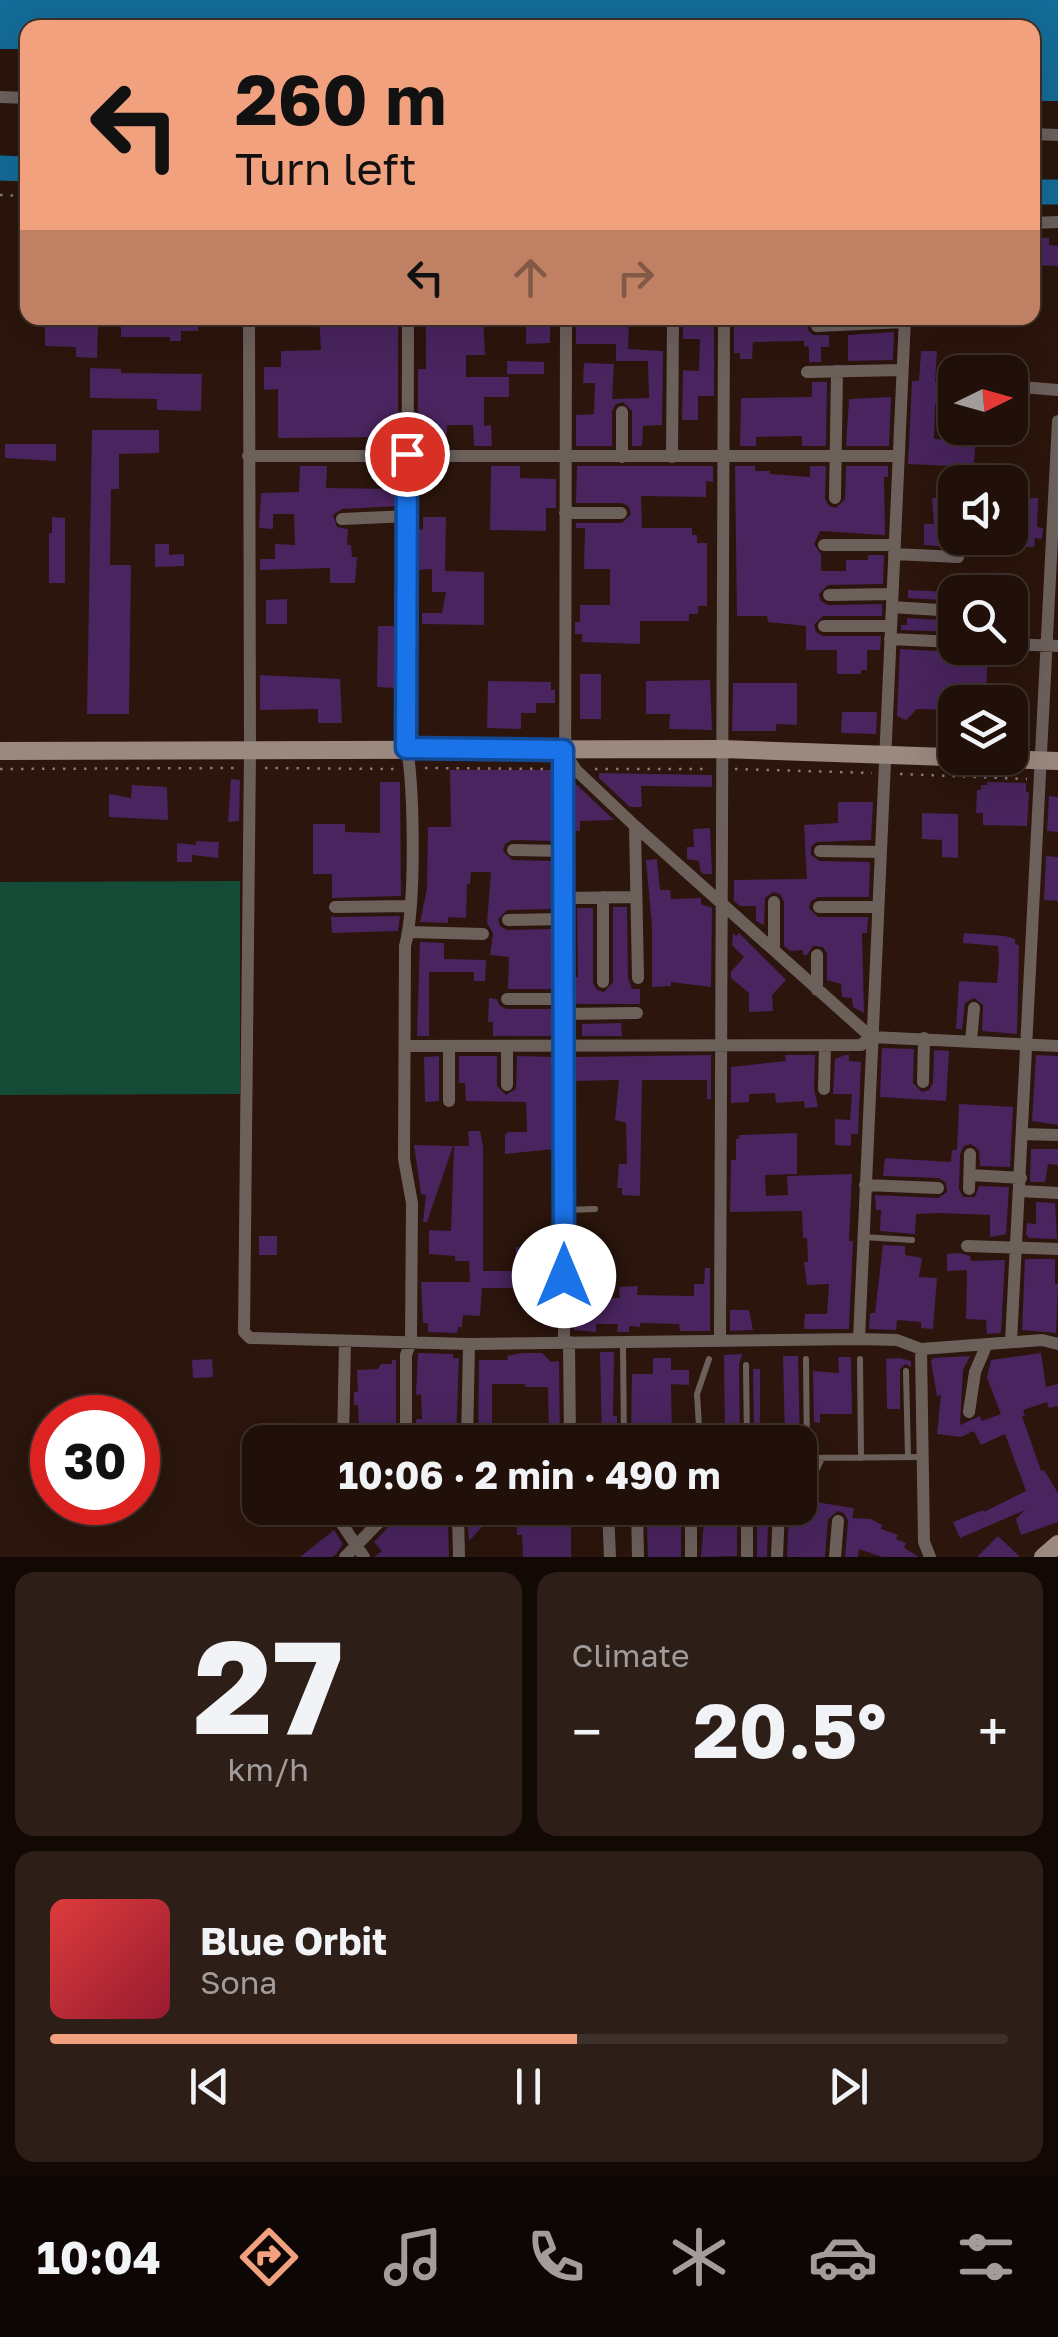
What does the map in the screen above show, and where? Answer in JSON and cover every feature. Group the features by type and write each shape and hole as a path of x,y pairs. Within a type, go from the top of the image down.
{"street":[{"path":"249,325 250,760 244,1332 250,1338 469,1344 720,1339 898,1340 921,1349 1042,1340 1058,1344"},
{"path":"406,1425 406,1355 412,1341 412,1203 404,1160 410,768 406,748 408,325"},
{"path":"566,325 564,1210 569,1425"},
{"path":"672,457 673,325"},
{"path":"720,1339 724,325"},
{"path":"816,326 831,325"},
{"path":"859,1339 905,325"},
{"path":"807,372 902,370"},
{"path":"835,498 837,371"},
{"path":"1028,388 1058,390"},
{"path":"622,412 622,457"},
{"path":"1011,1342 1026,1044 1047,767 1058,421"},
{"path":"248,456 898,456"},
{"path":"564,513 621,514"},
{"path":"342,519 409,516"},
{"path":"824,544 958,556"},
{"path":"936,556 936,572"},
{"path":"829,595 892,600 938,610"},
{"path":"824,626 938,639"},
{"path":"0,751 250,760 406,748 567,763 722,749 884,764 1047,767"},
{"path":"567,763 871,1037"},
{"path":"636,826 638,978"},
{"path":"513,850 564,851"},
{"path":"820,851 880,852"},
{"path":"603,897 603,982"},
{"path":"564,898 636,897"},
{"path":"774,902 774,950"},
{"path":"335,907 409,906"},
{"path":"819,907 878,907"},
{"path":"508,920 564,920"},
{"path":"409,932 483,934"},
{"path":"817,990 818,955"},
{"path":"507,1000 637,1012"},
{"path":"971,1041 974,1008"},
{"path":"405,1046 861,1045 871,1037 1058,1046"},
{"path":"924,1038 924,1082"},
{"path":"824,1090 825,1045"},
{"path":"448,1101 449,1046"},
{"path":"507,1085 508,1047"},
{"path":"1023,1134 1058,1135"},
{"path":"970,1154 969,1182 1021,1185 1058,1193"},
{"path":"865,1185 938,1188"},
{"path":"967,1246 1058,1250"},
{"path":"343,1425 345,1341"},
{"path":"467,1425 469,1344"},
{"path":"969,1412 975,1372 987,1344"},
{"path":"921,1349 915,1457 924,1542 930,1557"},
{"path":"345,1557 361,1552 387,1514 458,1513 459,1557"},
{"path":"836,1557 838,1521"},
{"path":"343,1525 361,1552"},
{"path":"609,1525 610,1557"},
{"path":"638,1525 638,1557"},
{"path":"691,1525 691,1557"},
{"path":"746,1557 747,1525"},
{"path":"777,1557 778,1525"},
{"path":"1044,1557 1058,1544"}],"lane":[{"path":"564,1210 596,1209"},
{"path":"863,1237 912,1240"},
{"path":"622,1340 624,1425"},
{"path":"699,1425 697,1394 709,1359"},
{"path":"805,1425 806,1359"},
{"path":"860,1359 861,1458"},
{"path":"746,1365 747,1425"},
{"path":"817,1458 915,1457 906,1371"},
{"path":"817,1469 822,1458"}],"path":[{"path":"0,770 250,760 410,768 567,763 722,769 884,764 1047,767"}],"green space":[{"path":"240,881 240,1094 0,1095 0,882"}],"water":[{"path":"0,0 1058,0 1058,101 1040,101 1040,20 20,20 20,49 0,49"}],"building":[{"path":"1040,237 1049,238 1049,245 1058,246 1058,266 1040,265"},
{"path":"45,325 98,326 97,358 76,357 76,347 45,346"},
{"path":"121,325 198,325 198,331 181,331 181,341 170,341 170,337 121,337"},
{"path":"319,325 398,325 398,437 278,438 278,389 264,390 264,367 281,367 281,351 321,350"},
{"path":"426,325 483,325 485,355 466,355 466,377 509,377 509,397 484,397 484,426 491,425 492,446 474,446 473,425 447,425 446,446 418,446 418,369 426,369"},
{"path":"576,325 629,325 628,349 663,351 662,425 643,426 642,446 632,446 632,411 623,402 612,411 612,446 576,446 576,415 594,414 595,383 583,383 584,363 614,364 612,399 649,398 648,361 616,361 616,344 576,344"},
{"path":"683,325 714,325 714,396 698,396 698,420 682,420 683,370 699,371 700,339 683,339"},
{"path":"734,325 808,325 813,335 829,335 829,347 821,347 821,362 809,362 809,347 804,346 804,341 753,342 752,359 740,359 740,353 734,353"},
{"path":"526,326 550,326 550,343 526,344"},
{"path":"894,332 893,360 848,361 848,335"},
{"path":"921,351 937,351 934,439 938,439 938,445 975,445 974,465 908,464 912,381 919,381"},
{"path":"507,361 544,362 544,374 507,374"},
{"path":"90,368 121,369 121,373 202,374 201,411 157,410 157,399 90,398"},
{"path":"812,382 827,382 826,446 802,446 802,436 756,437 756,446 740,446 741,398 812,397"},
{"path":"891,397 889,446 846,446 849,399"},
{"path":"92,430 159,430 159,453 119,454 119,489 111,489 110,565 131,565 129,714 87,714"},
{"path":"5,444 56,444 56,461 5,458"},
{"path":"300,466 327,466 326,488 398,489 398,506 342,509 333,515 337,527 348,529 347,545 351,545 352,557 357,557 355,583 330,583 330,568 260,570 260,559 275,559 275,544 295,545 294,514 273,514 273,529 259,528 261,493 299,492"},
{"path":"491,466 520,466 520,478 556,479 556,508 546,508 546,531 490,530"},
{"path":"577,466 713,466 713,482 706,481 706,497 641,496 642,528 692,528 697,543 707,543 707,606 698,606 698,614 689,614 689,621 640,621 640,644 582,642 582,634 575,634 580,605 610,605 610,569 584,569 585,528 576,528 576,523 622,523 631,514 622,503 576,503"},
{"path":"735,466 810,477 810,466 826,466 825,499 836,508 845,499 846,466 888,466 888,477 884,477 885,535 820,531 814,544 821,554 821,571 846,571 846,560 884,555 883,584 828,585 819,594 828,605 882,604 882,616 823,616 814,625 823,636 881,636 880,650 867,650 867,670 861,670 861,674 837,674 837,650 806,650 806,626 768,622 767,616 737,616"},
{"path":"932,498 938,498 938,546 924,545 924,524 934,524"},
{"path":"1028,498 1038,498 1037,527 1043,528 1042,539 1035,538 1034,547 1028,547"},
{"path":"52,517 65,518 65,583 49,583"},
{"path":"423,517 446,517 445,571 484,572 484,625 422,624 422,613 442,613 446,592 432,592 432,569 418,570 418,530 423,529"},
{"path":"155,544 169,544 169,555 184,554 184,566 155,567"},
{"path":"908,590 938,591 938,600 908,598"},
{"path":"287,599 287,624 266,624 266,600"},
{"path":"907,618 938,620 938,631 901,630 901,625 907,625"},
{"path":"378,626 397,626 397,688 377,687"},
{"path":"900,649 938,651 938,665 987,665 986,685 938,685 938,710 917,709 906,720 897,716"},
{"path":"580,674 601,674 601,719 580,719"},
{"path":"260,675 340,679 342,723 318,723 318,709 260,710"},
{"path":"710,680 712,730 669,729 670,714 646,714 646,681"},
{"path":"488,681 551,682 555,703 536,703 536,713 521,713 521,729 487,728"},
{"path":"733,683 797,683 797,725 776,724 776,731 732,731"},
{"path":"842,712 877,712 876,734 841,733"},
{"path":"450,770 555,770 555,841 512,840 503,851 512,860 555,861 555,909 507,910 498,919 507,930 555,929 555,989 508,989 509,957 490,955 493,933 487,923 491,872 471,872 466,918 448,917 448,923 420,922 427,889 428,827 451,827"},
{"path":"599,773 712,775 712,787 641,786 642,807 630,807 599,778"},
{"path":"231,779 240,780 239,821 228,822"},
{"path":"380,782 400,782 401,896 332,898 332,874 313,874 313,824 345,824 345,832 380,833"},
{"path":"987,782 1026,783 1027,826 983,825 983,813 976,813 977,790"},
{"path":"132,785 167,787 168,820 109,817 109,794 131,798"},
{"path":"575,785 614,820 580,821 580,831 575,831"},
{"path":"1049,796 1058,797 1058,832 1047,831"},
{"path":"838,802 873,802 871,840 816,842 811,855 820,861 870,862 869,897 818,897 809,908 818,917 868,917 867,933 862,933 864,1013 853,1007 852,998 842,997 841,984 827,980 827,954 823,947 813,946 803,955 803,950 790,951 784,946 784,902 780,894 773,892 765,898 764,925 756,921 756,906 740,906 734,901 734,880 807,879 804,825 838,823"},
{"path":"922,813 958,814 958,858 942,857 942,840 922,839"},
{"path":"710,828 712,874 703,874 699,861 687,859 687,847 694,847 693,829"},
{"path":"196,841 219,842 218,858 192,855 192,862 177,862 177,843 196,845"},
{"path":"1046,856 1058,857 1058,901 1044,900"},
{"path":"657,859 660,890 670,890 671,899 701,898 701,904 712,908 711,987 671,982 671,986 652,987 646,860"},
{"path":"613,907 627,907 628,978 632,989 640,989 640,1004 575,1004 577,908 593,908 593,983 604,992 613,982"},
{"path":"331,916 400,916 398,931 332,933"},
{"path":"733,933 739,933 786,980 772,995 773,1011 749,1012 749,993 731,978 731,972 744,957 732,945"},
{"path":"964,933 1005,936 1019,945 1017,1034 982,1031 983,1005 974,998 965,1003 962,1029 956,1029 959,981 997,983 999,961 998,946 963,943"},
{"path":"420,942 444,943 444,959 486,960 485,981 474,981 474,972 429,972 429,1036 417,1036"},
{"path":"489,998 497,999 506,1009 554,1009 554,1036 493,1036 493,1022 488,1022"},
{"path":"621,1023 622,1036 582,1036 582,1024"},
{"path":"882,1048 914,1049 913,1083 922,1092 933,1083 934,1050 949,1051 946,1101 880,1097"},
{"path":"711,1055 711,1099 707,1099 707,1080 642,1080 640,1196 622,1195 622,1188 617,1188 619,1164 627,1164 626,1123 615,1120 619,1080 574,1081 575,1057"},
{"path":"785,1055 815,1055 818,1107 805,1108 804,1101 776,1103 775,1093 749,1094 749,1102 731,1103 731,1067 786,1061"},
{"path":"849,1055 849,1061 861,1062 858,1134 851,1134 851,1146 835,1145 835,1119 850,1120 852,1094 833,1094 835,1059"},
{"path":"1036,1055 1058,1056 1058,1125 1032,1121"},
{"path":"439,1056 439,1101 425,1102 424,1057"},
{"path":"459,1056 497,1056 497,1086 506,1095 516,1089 517,1056 555,1057 554,1149 505,1154 508,1132 527,1132 526,1102 466,1101 465,1083 459,1083"},
{"path":"959,1104 1013,1107 1010,1167 980,1166 979,1150 971,1144 964,1146 960,1154 959,1189 963,1197 975,1197 979,1186 1009,1187 1006,1234 990,1237 990,1215 941,1213 916,1214 915,1234 880,1231 881,1210 876,1210 875,1195 938,1198 947,1192 946,1183 939,1178 883,1176 885,1158 951,1162 952,1150 957,1150"},
{"path":"468,1131 480,1131 483,1146 483,1271 518,1271 518,1288 482,1288 480,1316 463,1315 457,1333 428,1332 428,1323 423,1323 421,1282 470,1282 469,1261 429,1254 429,1230 451,1231 454,1146 469,1146"},
{"path":"797,1133 797,1174 765,1175 766,1196 788,1195 787,1176 852,1174 849,1329 804,1329 805,1314 827,1314 829,1284 807,1285 807,1238 803,1238 802,1211 730,1212 731,1160 736,1160 739,1135"},
{"path":"414,1145 453,1146 427,1222 423,1222 426,1195 421,1194"},
{"path":"1031,1149 1058,1149 1058,1165 1048,1164 1045,1182 1030,1182"},
{"path":"1036,1202 1055,1203 1057,1239 1029,1238 1026,1234 1027,1223 1036,1224"},
{"path":"259,1236 277,1236 277,1255 259,1255"},
{"path":"883,1245 905,1246 905,1255 922,1258 919,1277 937,1278 933,1329 921,1328 921,1322 897,1320 896,1330 869,1329 870,1313 875,1313"},
{"path":"545,1246 546,1265 516,1266 516,1247"},
{"path":"947,1254 970,1256 971,1261 1005,1260 1001,1333 987,1334 986,1320 966,1319 967,1270 947,1271"},
{"path":"1025,1259 1055,1259 1056,1333 1022,1330"},
{"path":"705,1268 710,1268 710,1331 680,1331 679,1324 640,1323 640,1327 629,1326 629,1332 617,1332 618,1324 596,1324 596,1332 574,1330 574,1296 620,1298 619,1287 638,1286 637,1295 694,1296 694,1284 704,1284"},
{"path":"547,1270 554,1270 554,1328 550,1327 550,1316 527,1315 528,1295 546,1295"},
{"path":"730,1310 749,1310 753,1330 730,1331"},
{"path":"600,1352 614,1352 613,1416 617,1416 617,1425 602,1425"},
{"path":"418,1353 453,1354 453,1358 459,1358 456,1425 416,1425 416,1419 422,1419 421,1394 416,1395"},
{"path":"542,1353 551,1362 559,1361 560,1425 549,1425 548,1387 492,1384 492,1425 478,1425 479,1360 508,1360 507,1356"},
{"path":"1041,1353 1046,1387 1058,1384 1058,1406 1049,1408 1047,1402 1023,1410 1022,1416 1041,1471 1058,1493 1058,1522 1021,1535 1016,1519 1025,1510 960,1538 953,1522 1026,1491 1005,1434 981,1445 974,1431 961,1437 937,1434 941,1395 937,1396 931,1361 970,1356 963,1370 960,1425 980,1416 982,1421 1001,1414 987,1378 991,1360"},
{"path":"742,1354 740,1425 725,1425 724,1355"},
{"path":"783,1356 798,1356 800,1425 785,1425"},
{"path":"838,1357 851,1357 852,1414 820,1414 820,1423 814,1422 813,1371 839,1373"},
{"path":"653,1358 671,1358 671,1370 689,1370 689,1385 671,1384 672,1425 631,1425 632,1374 653,1374"},
{"path":"212,1359 213,1377 193,1378 192,1360"},
{"path":"886,1359 911,1361 911,1367 905,1364 900,1369 900,1409 887,1409"},
{"path":"396,1360 396,1425 359,1425 358,1405 354,1405 357,1370"},
{"path":"753,1369 760,1369 760,1425 754,1425"},
{"path":"817,1502 854,1508 852,1518 871,1519 882,1525 881,1529 898,1535 896,1539 906,1543 904,1548 919,1557 882,1557 859,1549 858,1557 845,1557 848,1521 838,1511 828,1519 825,1557 787,1557 788,1525 817,1525"},
{"path":"390,1525 448,1525 449,1557 374,1557 382,1551 374,1542"},
{"path":"468,1525 517,1525 482,1527 469,1541"},
{"path":"517,1525 571,1525 571,1557 523,1557 522,1535 517,1535"},
{"path":"704,1525 737,1525 737,1556 701,1557"},
{"path":"757,1525 768,1525 767,1557 757,1557"},
{"path":"647,1527 681,1527 681,1557 648,1557"},
{"path":"334,1530 343,1544 336,1554 300,1557"},
{"path":"998,1536 1020,1557 977,1557"}],"waterway":[{"path":"0,168 20,169"},
{"path":"1040,192 1058,192"}],"route":[{"path":"407,454 406,748 563,750 564,1276"}]}
